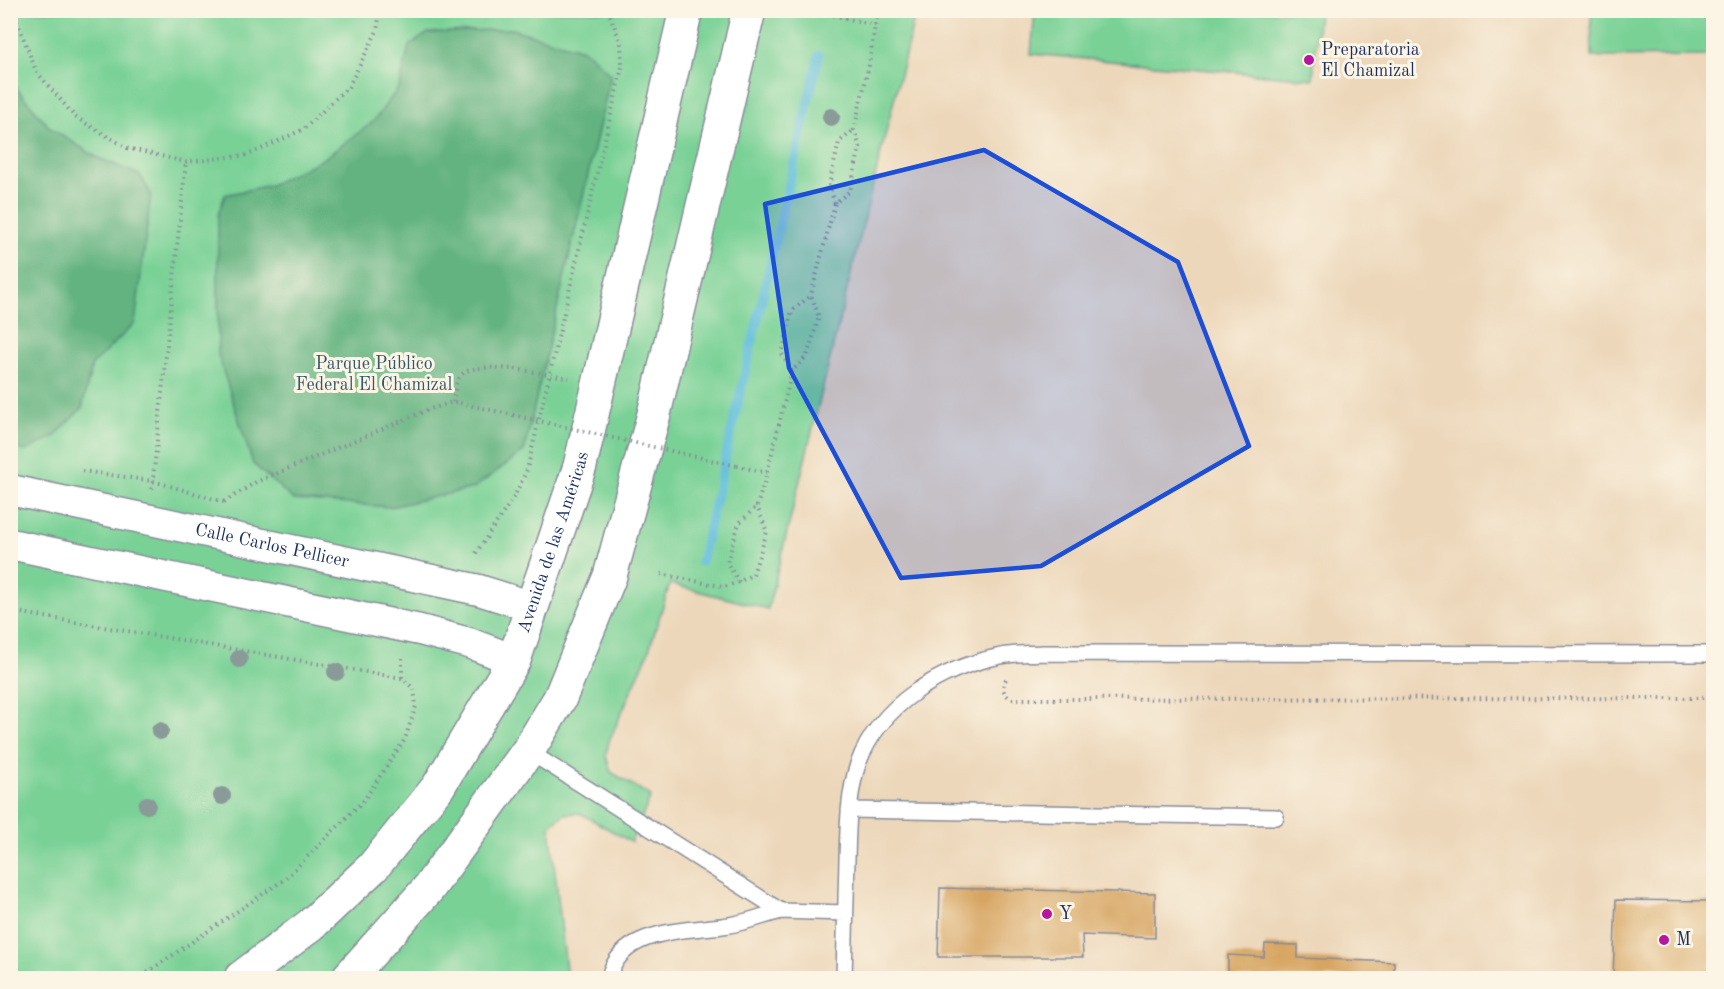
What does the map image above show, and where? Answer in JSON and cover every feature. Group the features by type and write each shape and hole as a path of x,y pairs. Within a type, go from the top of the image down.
{"highway":[{"name":"Avenida de las Américas","path":"241,978 312,924 373,867 438,788 514,660 580,466 686,10"},
{"path":"348,978 428,889 528,751 560,698 610,576 654,414 749,10"}],"street":[{"name":"Calle Carlos Pellicer","path":"10,490 479,590 533,607"},
{"path":"10,544 420,630 469,643 514,660"}],"lane":[{"path":"844,978 849,810 858,764 878,726 901,702 930,682 963,666 1003,655 1043,653 1713,654"},
{"path":"528,751 781,911"},
{"path":"849,810 1276,817"},
{"path":"609,978 612,967 630,946 656,934 724,926 781,911 845,913"}],"path":[{"path":"13,10 36,71 75,117 127,148 186,162 248,155 304,129 349,86 377,31 380,10"},
{"path":"476,554 514,497 527,470 622,67 621,43 608,10"},
{"path":"810,10 876,25"},
{"path":"835,203 850,191 860,147 854,130 880,10"},
{"path":"739,582 727,563 739,523 757,506 792,371 807,356 819,317 811,296 835,203 829,185 839,142 854,130"},
{"path":"149,519 186,162"},
{"path":"792,371 782,354 792,311 811,296"},
{"path":"453,402 456,382 465,372 484,369 517,370 570,378"},
{"path":"224,502 256,482 430,409 453,402 767,473"},
{"path":"661,574 724,587 753,574 766,532 757,506"},
{"path":"10,611 402,678 414,689 416,705 405,739 364,800 285,879 139,978"},
{"path":"402,657 402,678"},
{"path":"1012,675 1005,679 1003,686 1004,693 1011,699 1713,698"}],"highlighted area":[{"path":"984,150 1178,262 1249,446 1041,566 901,578 789,368 765,204"}],"shaded area":[{"path":"917,11 1713,11 1713,978 567,978 550,826 564,814 580,813 631,842 651,796 611,772 606,756 609,741 647,656 670,584 768,609"}],"green space":[{"name":"Parque Público Federal El Chamizal","path":"10,11 916,11 768,609 670,584 647,656 609,741 606,756 611,772 651,796 631,842 580,813 564,814 550,826 567,978 11,978"},
{"path":"1035,11 1319,11 1313,79 1031,54"},
{"path":"1591,11 1713,11 1713,56 1592,57"},
{"path":"512,29 586,51 611,75 524,451 474,488 390,507 294,500 253,464 218,355 218,215 225,195 270,185 323,159 373,122 400,86 409,46 428,33"},
{"path":"11,76 18,90 50,128 96,157 140,175 151,194 135,323 92,365 82,408 55,436 26,451 10,447"}],"building":[{"name":"Y","path":"940,888 1155,893 1155,938 1082,935 1083,957 938,957"},
{"name":"M","path":"1616,900 1714,901 1714,978 1613,978"},
{"path":"1265,944 1298,945 1298,958 1394,962 1394,978 1228,978 1228,955 1264,957"}],"waterway":[{"path":"701,562 819,55"}],"place":[{"name":"Preparatoria El Chamizal","path":"1309,60"},
{"name":"Y","path":"1047,914"},
{"name":"M","path":"1664,940"}]}
